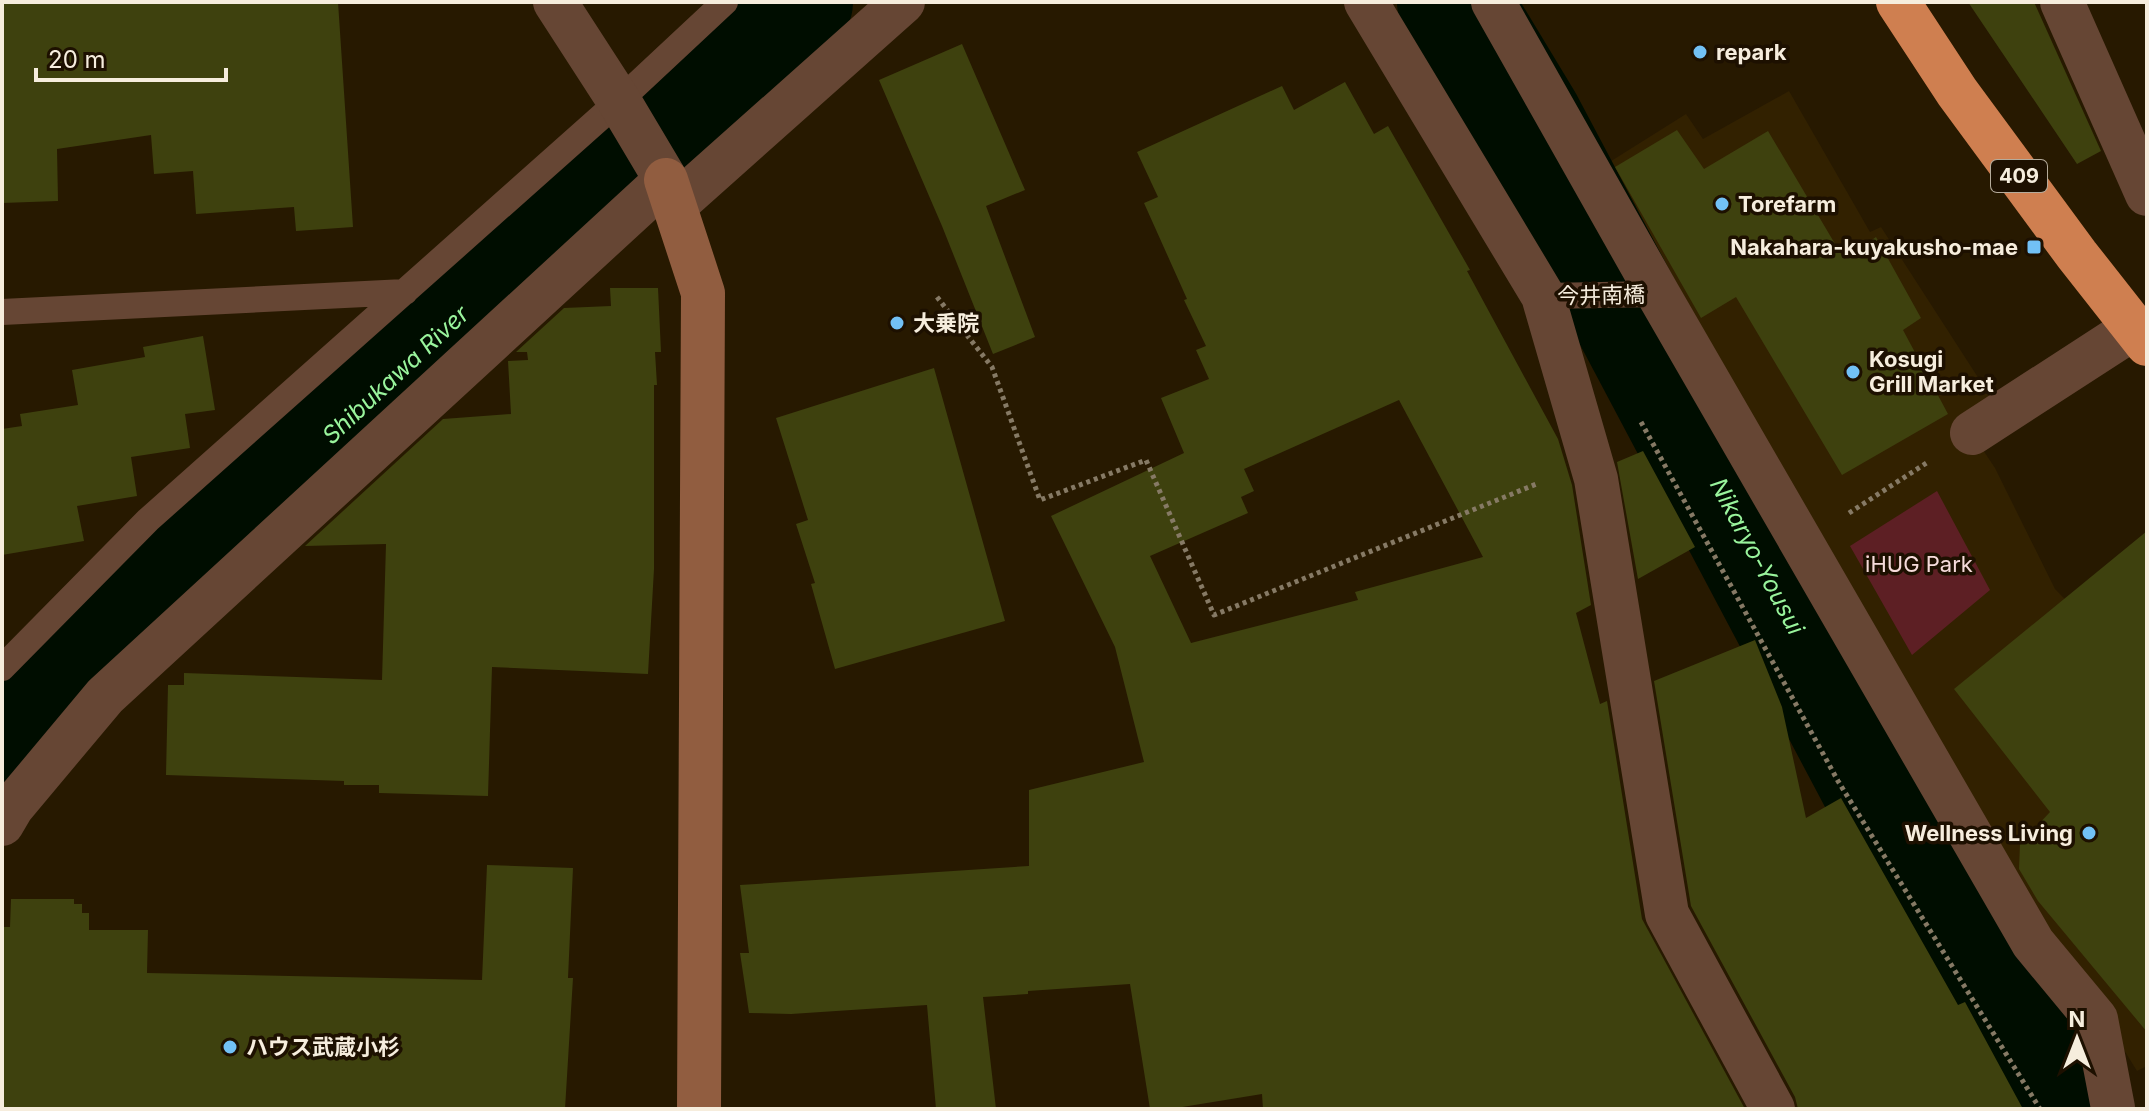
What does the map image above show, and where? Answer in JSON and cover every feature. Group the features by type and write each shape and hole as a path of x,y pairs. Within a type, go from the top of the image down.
{"highway":[{"name":"409","path":"1898,2 1957,92 2140,336"}],"street":[{"path":"555,2 619,101 670,193 703,293 699,1109"},
{"path":"2,824 12,807 105,696 670,193 903,2"},
{"path":"1366,2 1543,296 1596,479 1667,914 1773,1109"},
{"path":"1493,2 2033,943 2096,1019 2113,1108"},
{"path":"2062,2 2147,194"},
{"path":"1972,433 2140,336"}],"lane":[{"path":"2,668 148,520 619,101 725,2"},
{"path":"2,312 405,292"},
{"name":"今井南橋","path":"1543,296 1658,294"}],"path":[{"path":"937,297 992,367 1040,500 1146,460 1214,615 1590,461"},
{"path":"1638,417 1838,781 2040,1109"},
{"path":"1803,542 1972,433"}],"shaded area":[{"path":"1789,91 1870,232 1881,227 1990,396 1963,420 1995,468 2055,589 2147,683 2147,1066 2137,1071 2001,851 1608,163 1686,114 1703,139"}],"green space":[{"name":"iHUG Park","path":"1937,491 1990,590 1912,655 1850,546"}],"building":[{"path":"2,2 338,2 353,227 296,231 294,207 196,214 193,171 154,174 151,135 57,149 58,201 2,203"},
{"path":"1968,2 2034,2 2101,151 2077,164"},
{"path":"962,44 1025,190 986,206 1035,337 993,354 879,80"},
{"path":"1345,82 1374,134 1388,126 1470,270 1467,271 1558,439 1572,485 1591,605 1576,613 1600,704 1607,701 1642,919 1745,1109 1263,1109 1262,1094 1170,1109 1150,1109 1130,984 983,997 996,1109 936,1109 927,1005 791,1014 749,1013 740,953 749,953 740,885 1029,866 1029,790 1144,762 1115,647 1051,516 1184,453 1161,398 1209,379 1196,350 1206,346 1144,203 1158,197 1137,152 1282,86 1294,110","holes":["1399,400 1483,557 1355,592 1358,600 1191,643 1150,556 1248,513 1241,497 1254,491 1244,469"]},
{"path":"1677,130 1704,169 1768,131 1844,259 1876,237 1921,318 1903,330 1948,414 1842,475 1736,297 1701,318 1615,167"},
{"path":"610,288 658,288 661,352 655,352 654,569 648,674 492,667 488,796 379,793 379,785 344,785 344,781 166,775 168,685 184,685 184,673 382,680 386,544 305,546 443,419 511,414 508,361 528,360 527,352 516,352 564,308 611,306"},
{"path":"203,336 215,410 185,414 190,448 131,457 137,496 77,506 84,541 2,555 2,429 22,426 20,414 78,405 72,370 145,357 143,347"},
{"path":"934,368 1005,621 835,669 811,584 815,583 796,524 808,520 776,418"},
{"path":"1643,451 1695,547 1638,579 1617,462"},
{"name":"Wellness Living","path":"2147,531 2147,1032 2038,901 2019,869 2020,844 2050,812 1954,689"},
{"path":"1755,640 1782,707 1806,818 1841,798 1958,1005 1965,1002 2023,1109 1798,1109 1795,1097 1691,906 1654,681"},
{"name":"ハウス武蔵小杉","path":"487,865 573,868 568,978 573,978 565,1109 2,1107 2,927 10,927 11,899 74,899 74,904 82,904 82,913 89,913 89,930 148,930 147,973 482,980"}],"waterway":[{"name":"Shibukawa River","path":"2,755 32,714 796,2"},
{"name":"Nikaryo-Yousui","path":"1454,2 1526,121 1969,957 2066,1109"}],"place":[{"name":"repark","path":"1700,52"},
{"name":"Torefarm","path":"1722,204"},
{"name":"Nakahara-kuyakusho-mae","path":"2034,247"},
{"name":"大乗院","path":"897,323"},
{"name":"Kosugi Grill Market","path":"1853,372"},
{"name":"Wellness Living","path":"2089,833"},
{"name":"ハウス武蔵小杉","path":"230,1047"}]}
